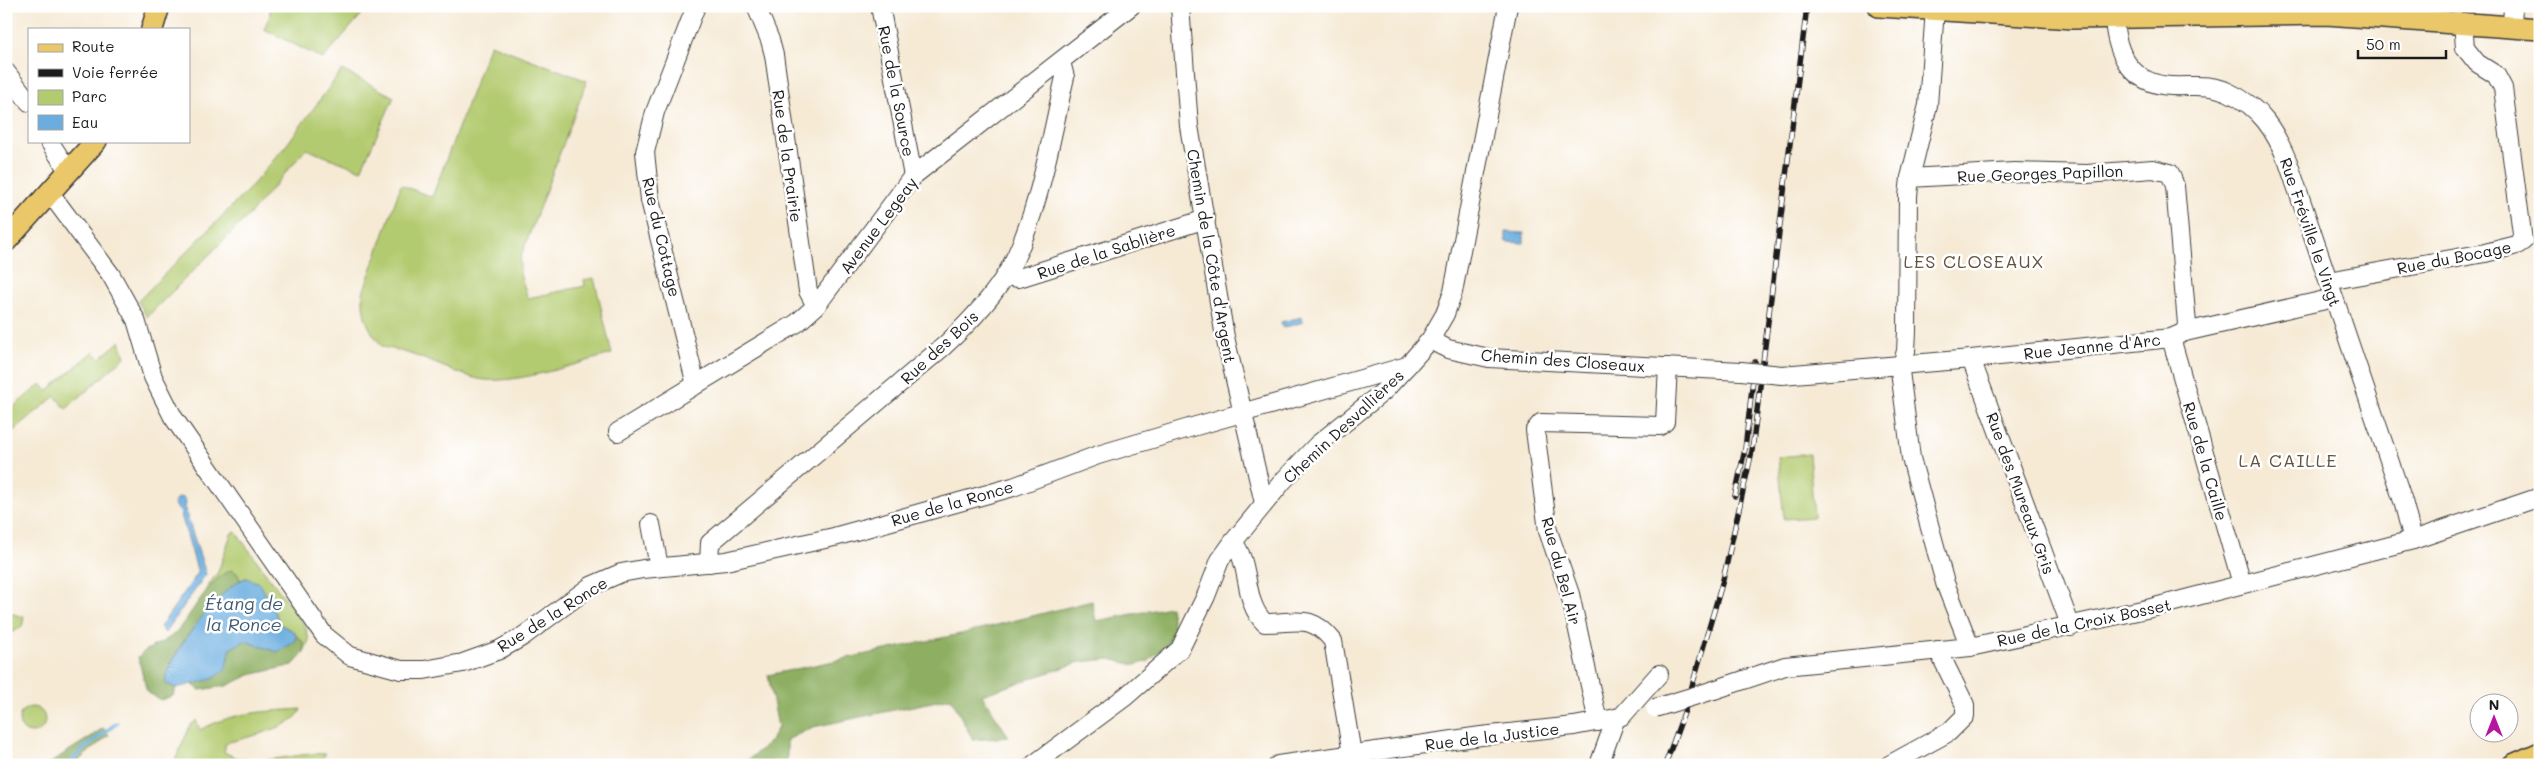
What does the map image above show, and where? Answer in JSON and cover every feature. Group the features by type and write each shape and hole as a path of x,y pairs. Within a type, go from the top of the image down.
{"main road":[{"path":"152,28 159,6"},
{"path":"1885,6 1935,9 2092,12 2114,18 2326,14 2463,22 2512,16 2540,29"},
{"path":"6,241 95,142"},
{"path":"2512,765 2540,753"}],"street":[{"name":"Rue du Cottage","path":"696,6 655,112 645,152 650,200 696,385"},
{"name":"Rue de la Prairie","path":"756,6 774,55 808,291 816,306"},
{"name":"Rue de la Source","path":"880,6 914,176"},
{"name":"Avenue Legeay","path":"618,432 797,323 816,306 914,176 1132,6"},
{"name":"Chemin de la Côte d'Argent","path":"1180,6 1190,126 1225,337 1241,414 1264,503"},
{"name":"Chemin Desvallières","path":"1033,765 1125,697 1180,649 1206,596 1220,560 1264,503 1317,445 1384,391 1430,340 1445,314 1453,292 1508,6"},
{"path":"1935,9 1928,105 1910,178 1908,196 1907,331 1903,364 1900,371 1911,458 1945,583 1970,647"},
{"name":"Rue Fréville le Vingt","path":"2114,18 2118,49 2131,67 2148,81 2171,86 2200,85 2227,92 2264,118 2276,133 2288,162 2403,502 2413,540"},
{"name":"Rue du Bocage","path":"2328,281 2485,253 2517,245 2523,241 2503,88 2496,75 2476,63 2464,48 2463,22"},
{"name":"Rue des Bois","path":"709,563 710,543 967,325 991,297 1005,276 1030,219 1065,77 1061,62"},
{"path":"6,72 28,101"},
{"path":"50,142 69,172"},
{"name":"Rue Georges Papillon","path":"1910,178 2014,172 2086,174 2153,169 2170,174"},
{"name":"Rue de la Caille","path":"2170,174 2176,196 2187,324 2178,335 2242,584"},
{"name":"Rue de la Ronce","path":"50,193 111,276 136,320 164,403 182,432 324,635 350,656 401,670 424,670 463,663 499,650 522,637 572,599 599,582 621,573 659,567 709,563 790,548 1013,487 1098,455 1407,366"},
{"name":"Rue de la Sablière","path":"1005,276 1019,278 1206,219"},
{"name":"Rue Jeanne d'Arc","path":"1741,370 1782,375 1847,370 1971,359 2178,335 2334,298"},
{"name":"Chemin des Closeaux","path":"1430,340 1448,349 1489,358 1741,370"},
{"name":"Rue des Mureaux Gris","path":"1971,359 2071,627"},
{"name":"Rue du Bel Air","path":"1598,722 1570,594 1548,531 1535,430 1541,423 1660,426 1665,422 1668,367"},
{"name":"Rue de la Croix Bosset","path":"1619,717 1714,690 1785,666 1970,647 2071,627 2413,540 2540,496"},
{"path":"651,524 659,567"},
{"path":"1233,542 1241,552 1252,602 1258,616 1265,623 1310,621 1321,627 1333,641 1352,754"},
{"path":"1889,765 1949,732 1965,716 1965,705 1938,650"},
{"path":"1599,765 1619,717 1659,674"},
{"name":"Rue de la Justice","path":"1278,765 1598,722 1619,717"}],"green space":[{"path":"265,6 369,6 323,59 264,29 270,15 270,9"},
{"path":"490,44 587,81 520,259 520,274 528,298 585,286 584,280 594,278 612,354 542,373 505,380 474,378 407,353 383,347 373,335 367,322 363,293 401,185 432,197"},
{"path":"342,70 394,97 361,170 306,149 250,214 147,317 138,301 249,189 288,143"},
{"path":"120,341 125,357 66,409 55,396 6,437 6,413 41,384 47,391 93,352 100,358"},
{"path":"1809,454 1814,517 1784,519 1778,457"},
{"path":"235,531 305,626 309,640 304,653 304,643 293,631 281,625 266,596 246,578 240,580 237,573 227,572 206,592 206,589 218,572 231,534"},
{"path":"232,570 237,573 240,580 194,627 168,669 165,683 176,688 173,696 161,700 147,692 138,657 172,636 216,580 224,573"},
{"path":"1092,601 1096,621 1170,607 1175,636 1149,661 1135,665 1110,659 1080,662 982,695 1009,737 973,740 951,698 813,727 787,740 787,765 742,765 771,741 778,727 768,675 965,633"},
{"path":"6,612 24,617 22,627 7,635"},
{"path":"296,636 304,643 304,653 293,665 250,675 226,686 200,690 193,685 226,662 231,648 245,641 277,652 295,642"},
{"path":"32,707 41,711 45,720 41,729 32,733 23,729 19,720 23,711"},
{"path":"301,709 290,722 280,727 226,743 224,752 250,760 326,754 316,765 173,765 190,726 196,720 200,730 237,716"},
{"path":"103,728 109,735 73,765 48,765 89,738"}],"water":[{"path":"1506,232 1524,233 1524,243 1506,242"},
{"path":"1302,317 1303,322 1283,328 1281,322"},
{"path":"182,497 186,501 185,510 206,574 165,633 160,627 198,573 180,511 174,504 176,499"},
{"name":"Étang de la Ronce","path":"246,578 257,582 262,587 281,625 293,631 296,636 295,642 277,652 245,641 231,648 225,670 213,679 176,688 165,683 175,656 197,623 223,594"}],"waterway":[{"path":"68,765 83,749 117,723"}],"railway":[{"path":"1665,765 1685,710 1723,580 1752,451 1807,6"},
{"path":"1735,496 1745,449 1755,362"}],"district":[{"name":"LES CLOSEAUX","path":"1974,261"},
{"name":"LA CAILLE","path":"2288,460"}]}
